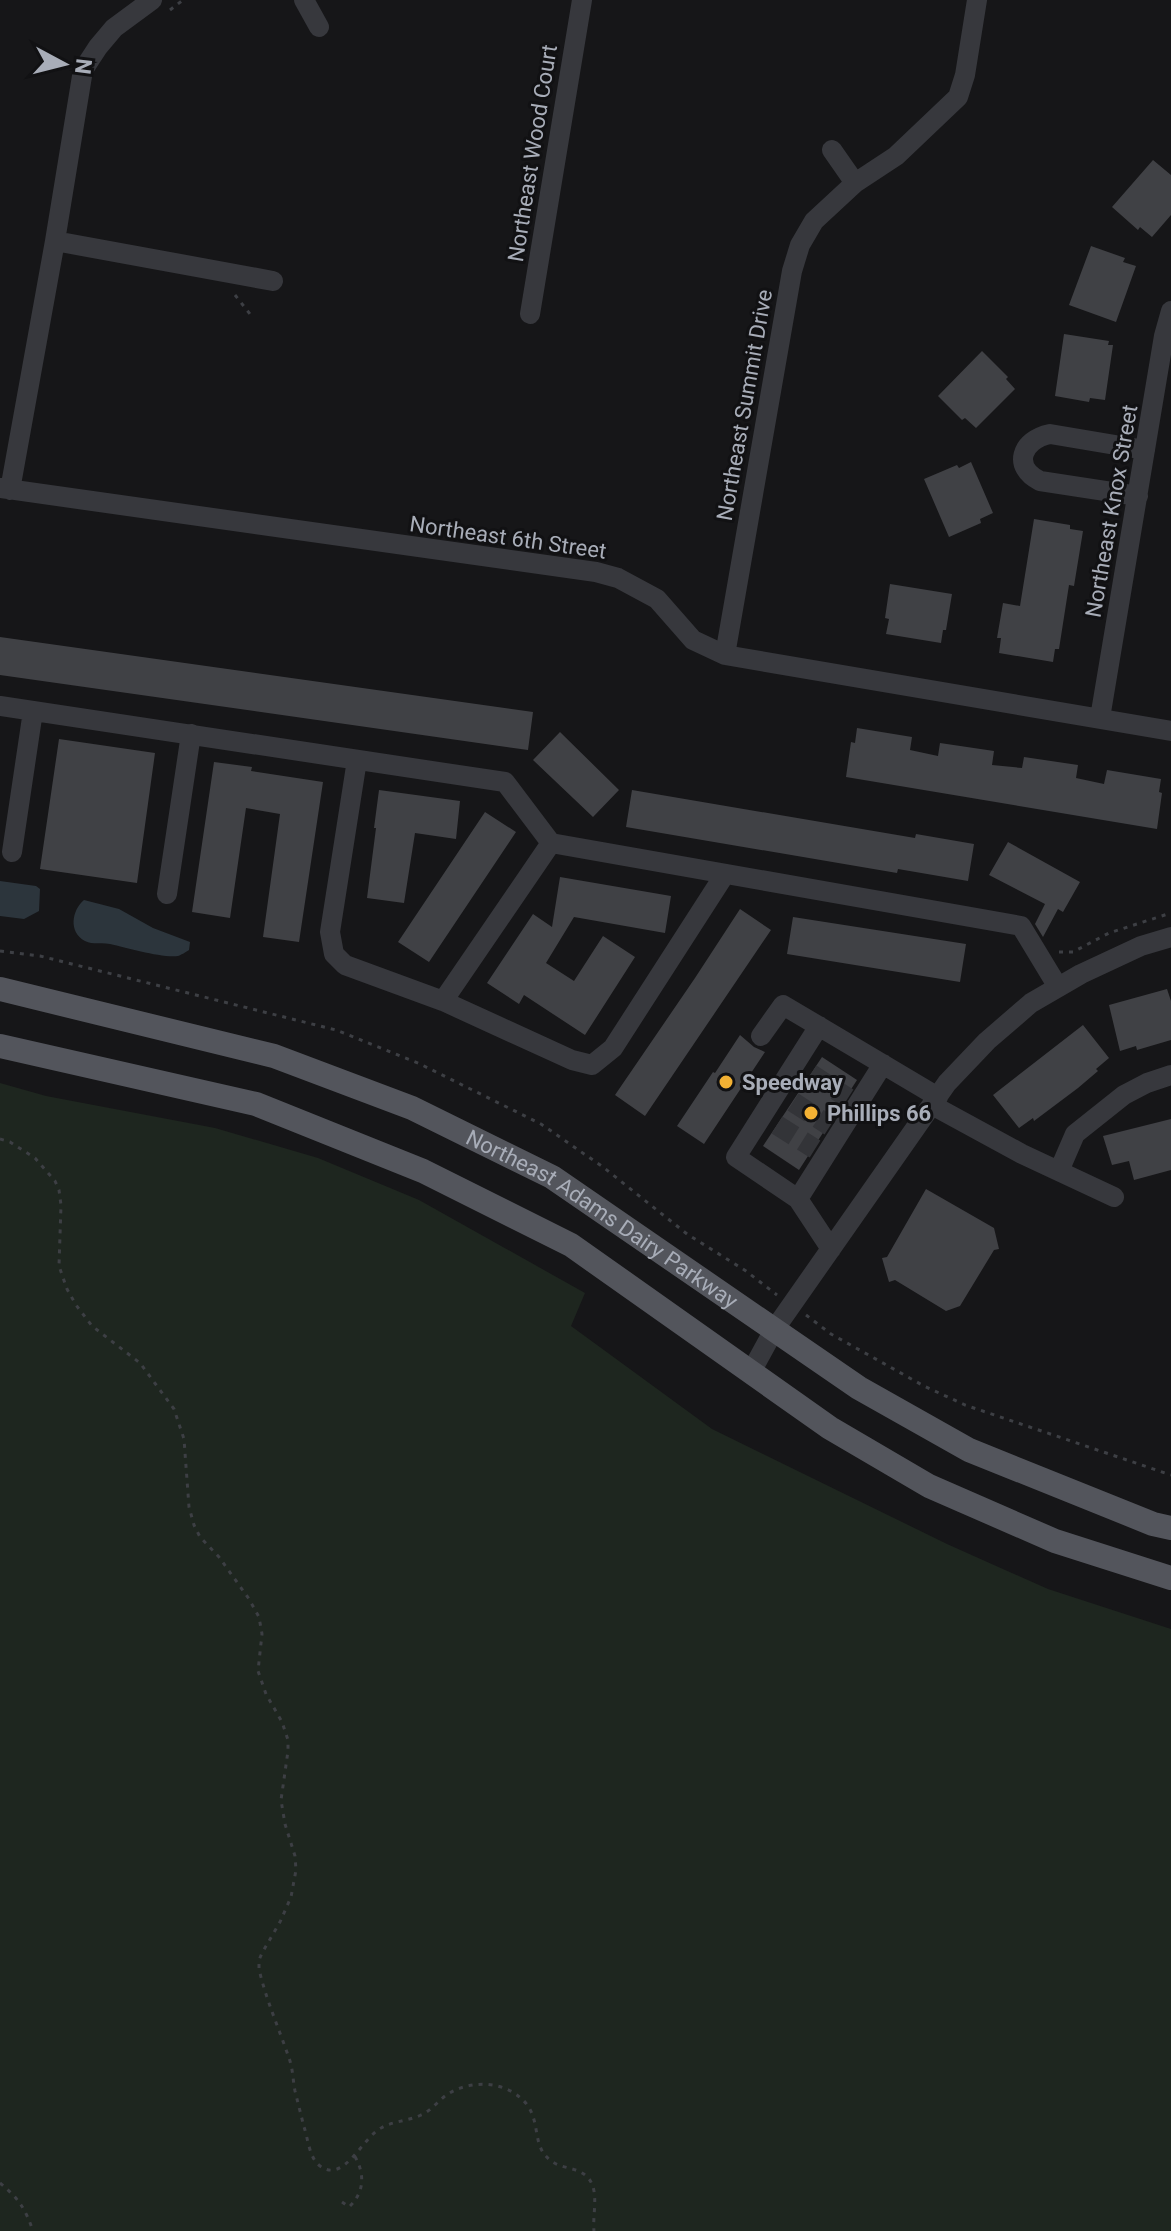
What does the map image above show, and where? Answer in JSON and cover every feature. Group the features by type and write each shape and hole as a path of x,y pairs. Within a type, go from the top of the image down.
{"main road":[{"name":"Northeast Adams Dairy Parkway","path":"0,989 274,1056 412,1108 552,1177 859,1388 969,1450 1153,1524 1171,1528"},
{"name":"Northeast Adams Dairy Parkway","path":"0,1046 256,1104 423,1171 571,1245 830,1428 929,1486 1055,1541 1171,1578"}],"street":[{"path":"304,0 319,27"},
{"name":"Northeast Wood Court","path":"530,314 582,0"},
{"name":"Northeast Summit Drive","path":"725,655 792,271 800,245 814,221 855,183 896,156 958,97 965,75 977,0"},
{"path":"5,489 55,241 83,70 114,28 156,8"},
{"path":"832,150 855,183"},
{"path":"55,241 273,281"},
{"name":"Northeast Knox Street","path":"1100,718 1164,336 1171,311"},
{"path":"1138,496 1040,481 1030,476 1024,467 1024,456 1027,445 1037,437 1050,434 1145,450"},
{"name":"Northeast 6th Street","path":"5,489 596,572 618,578 657,599 693,640 725,655 1171,731"},
{"path":"0,706 505,782 551,843 1021,926 1058,987"},
{"path":"12,852 33,711"},
{"path":"167,894 191,734"},
{"path":"357,760 330,932 334,954 345,965 443,1001 572,1060 592,1065 613,1048 725,874"},
{"path":"443,1001 551,843"},
{"path":"751,1372 774,1330 947,1083 987,1041 1031,1003 1058,987 1141,946 1171,937"},
{"path":"761,1036 783,1005 883,1064 935,1101 1022,1154 1114,1197"},
{"path":"819,1026 803,1069 770,1120 736,1157 798,1199 831,1249"},
{"path":"798,1199 820,1152 883,1064"},
{"path":"1059,1171 1075,1134 1124,1095 1171,1075"}],"path":[{"path":"156,8 183,0"},
{"path":"1059,952 1073,952 1109,933 1171,913"},
{"path":"0,1139 35,1158 55,1181 61,1205 58,1252 62,1278 76,1305 92,1326 140,1363 174,1409 184,1439 189,1507 194,1525 259,1617 262,1634 258,1671 288,1740 281,1800 296,1870 291,1897 262,1953 259,1969 290,2063 302,2119 316,2162 325,2169 344,2166 370,2135 381,2128 425,2114 459,2088 480,2084 506,2088 522,2098 530,2108 539,2145 549,2160 582,2173 592,2183 595,2197 594,2231"},
{"path":"814,1321 831,1334 924,1386 965,1405 1171,1475"},
{"path":"342,2202 349,2207 361,2189 361,2170 354,2155"},
{"path":"0,2183 17,2198 33,2231"}],"shaded area":[{"path":"0,881 40,889 39,911 24,919 0,916"},
{"path":"84,900 119,909 153,928 190,942 189,950 178,956 163,956 85,941 74,927 77,909"},
{"path":"0,1083 46,1096 215,1128 318,1158 419,1200 585,1293 571,1326 712,1429 947,1544 1048,1589 1171,1629 1171,2231 0,2231"}],"building":[{"path":"1153,160 1171,175 1171,215 1152,237 1140,227 1138,230 1112,207"},
{"path":"1091,246 1125,258 1123,262 1136,266 1116,322 1069,305"},
{"path":"1064,334 1109,341 1108,345 1113,345 1105,400 1090,398 1089,402 1055,396"},
{"path":"982,351 1008,377 1006,379 1015,389 976,428 965,418 962,420 938,396"},
{"path":"971,462 993,513 980,519 981,523 949,537 924,479"},
{"path":"1034,519 1070,525 1070,529 1083,531 1074,586 1069,585 1059,649 1055,649 1053,662 999,653 1001,638 997,638 1003,603 1020,606"},
{"path":"890,584 952,594 941,643 886,634"},
{"path":"0,637 533,712 528,750 0,675"},
{"path":"857,728 912,737 910,750 938,756 940,743 994,751 992,765 1022,768 1024,757 1078,765 1076,778 1104,784 1107,770 1161,779 1157,829 846,777 851,742 855,743"},
{"path":"560,732 619,790 593,817 533,760"},
{"path":"59,739 155,753 137,883 40,869"},
{"path":"214,762 323,782 299,942 263,937 280,814 246,808 230,918 192,912"},
{"path":"379,790 460,801 456,839 415,833 404,903 367,898"},
{"path":"632,790 915,838 916,834 974,844 968,881 898,869 897,873 626,827"},
{"path":"485,812 516,832 429,962 398,942"},
{"path":"1008,842 1080,882 1063,912 1058,909 1043,937 1035,924 1045,904 989,875"},
{"path":"560,877 671,896 665,933 574,917 546,963 574,981 603,936 635,957 585,1035 524,995 519,1004 487,983 533,914 552,927"},
{"path":"740,909 771,930 645,1116 615,1095"},
{"path":"793,917 966,944 960,982 787,954"},
{"path":"1167,989 1171,1001 1171,1040 1137,1050 1136,1046 1120,1051 1109,1005"},
{"path":"1083,1025 1109,1058 1078,1088 1034,1121 1033,1118 1019,1128 993,1095"},
{"name":"Speedway","path":"740,1035 765,1052 704,1144 677,1126"},
{"name":"Phillips 66","path":"822,1057 857,1080 799,1170 763,1146"},
{"path":"1171,1119 1171,1170 1134,1180 1129,1161 1112,1165 1103,1136"},
{"path":"926,1189 994,1228 999,1249 994,1250 960,1306 946,1311 895,1280 889,1282 882,1258 887,1257"}],"tunnel":[{"path":"811,1074 848,1098"},
{"path":"793,1102 830,1126"},
{"path":"777,1125 815,1149"}],"place":[{"name":"Speedway","path":"726,1082"},
{"name":"Phillips 66","path":"811,1113"}]}
